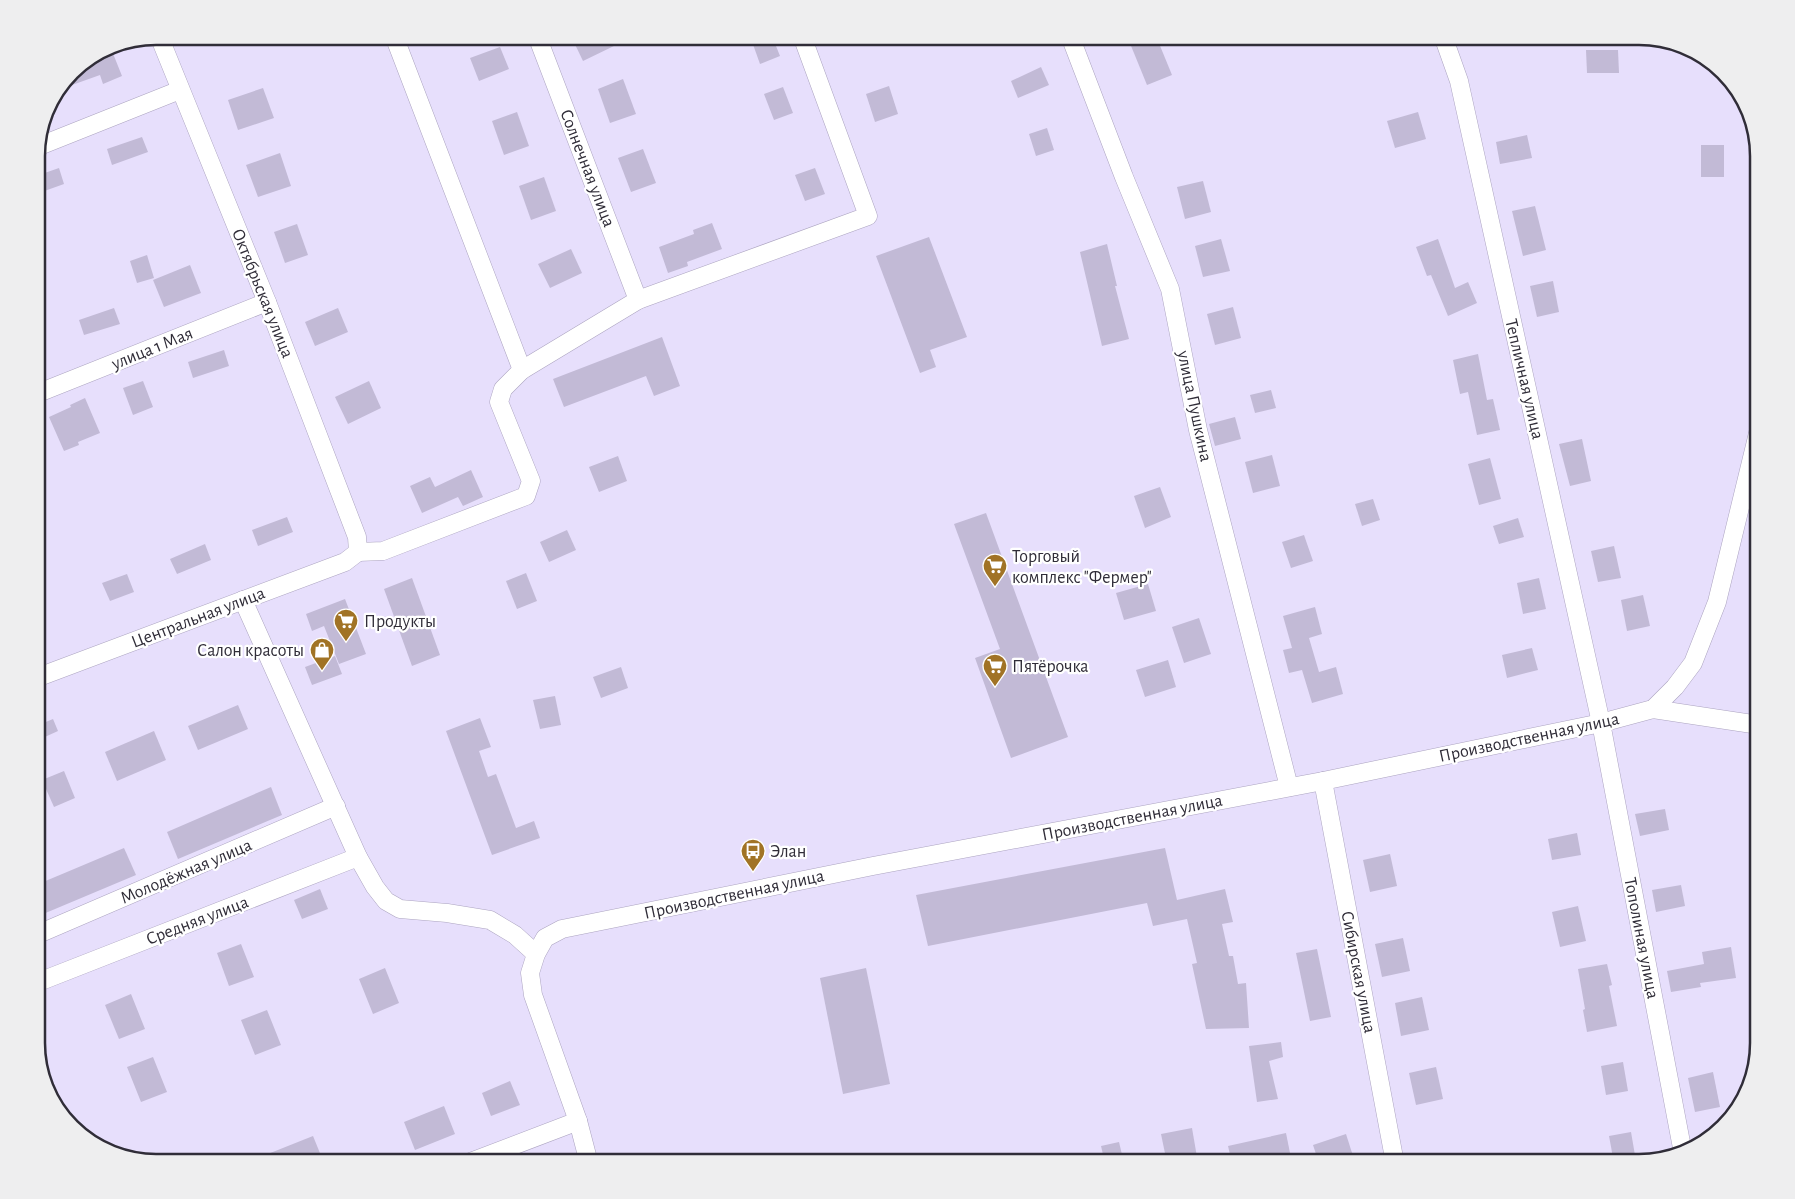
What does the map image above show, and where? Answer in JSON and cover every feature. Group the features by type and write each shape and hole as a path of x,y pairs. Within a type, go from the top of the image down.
{"street":[{"name":"Октябрьская улица","path":"162,45 267,302 358,537 358,552"},
{"path":"397,45 522,370"},
{"name":"Солнечная улица","path":"540,45 638,300"},
{"path":"358,552 383,551 526,496 531,481 500,402 503,389 522,370 638,300 868,216 805,45"},
{"name":"улица Пушкина","path":"1073,45 1124,177 1170,289 1198,430 1289,787"},
{"name":"Тепличная улица","path":"1446,45 1459,81 1601,723"},
{"path":"46,144 180,90"},
{"name":"улица 1 Мая","path":"45,390 267,302"},
{"name":"Производственная улица","path":"587,1154 578,1122 533,995 530,973 536,954 545,938 562,929 874,866 1289,787 1601,723 1653,709 1675,687 1693,663 1717,602 1750,466"},
{"name":"Центральная улица","path":"45,675 345,562 358,552"},
{"path":"243,600 358,857 375,887 386,901 400,909 447,913 490,920 515,935 536,954"},
{"path":"1653,709 1750,724"},
{"name":"Тополиная улица","path":"1601,723 1682,1145"},
{"name":"Сибирская улица","path":"1323,780 1393,1154"},
{"name":"Молодёжная улица","path":"45,931 336,806"},
{"name":"Средняя улица","path":"45,979 358,857"},
{"path":"492,1154 578,1122"}],"building":[{"path":"575,45 616,45 583,61"},
{"path":"753,45 776,45 780,56 760,64"},
{"path":"1131,45 1160,45 1172,75 1147,85"},
{"path":"500,47 509,69 479,81 470,58"},
{"path":"1586,50 1618,50 1619,73 1587,73"},
{"path":"113,53 122,76 103,84 100,75 72,85 77,77"},
{"path":"1041,67 1049,85 1018,98 1011,81"},
{"path":"623,79 636,114 610,123 598,89"},
{"path":"889,86 898,114 875,122 866,94"},
{"path":"783,87 793,113 774,120 764,94"},
{"path":"263,88 274,118 238,130 228,100"},
{"path":"517,112 529,146 504,155 492,121"},
{"path":"1418,112 1426,139 1395,148 1387,121"},
{"path":"1047,128 1054,150 1036,156 1029,134"},
{"path":"1527,135 1532,158 1500,164 1496,142"},
{"path":"142,137 148,152 112,165 107,149"},
{"path":"1701,145 1724,145 1724,177 1701,177"},
{"path":"643,149 656,183 631,192 618,158"},
{"path":"280,153 291,186 258,197 246,165"},
{"path":"59,168 64,184 45,191 45,173"},
{"path":"815,168 825,194 805,201 795,175"},
{"path":"544,177 556,211 531,220 519,186"},
{"path":"1203,181 1211,212 1185,219 1177,187"},
{"path":"1535,206 1546,250 1523,256 1512,211"},
{"path":"712,223 722,249 687,262 688,266 668,273 659,247 694,234 693,230"},
{"path":"297,224 308,255 285,263 274,232"},
{"path":"929,237 967,337 930,350 936,367 920,373 876,256"},
{"path":"1221,239 1230,271 1203,277 1195,246"},
{"path":"1438,239 1455,288 1468,282 1477,303 1448,316 1431,275 1427,276 1416,247"},
{"path":"1107,244 1117,286 1115,286 1129,339 1102,346 1080,252"},
{"path":"571,249 582,273 550,288 538,264"},
{"path":"147,255 154,278 137,283 130,261"},
{"path":"190,265 201,293 164,307 153,280"},
{"path":"1553,281 1559,312 1537,317 1530,286"},
{"path":"1233,307 1241,338 1215,345 1207,314"},
{"path":"114,308 120,324 84,335 79,320"},
{"path":"338,308 348,332 315,346 305,322"},
{"path":"662,337 680,386 654,396 646,376 564,407 553,379"},
{"path":"224,350 229,366 193,378 188,362"},
{"path":"1478,354 1487,400 1493,399 1500,430 1477,435 1468,392 1460,394 1453,360"},
{"path":"143,381 153,407 133,415 123,388"},
{"path":"369,381 381,408 348,424 335,397"},
{"path":"1271,390 1276,408 1255,413 1250,395"},
{"path":"85,398 100,433 78,442 79,445 64,451 49,417"},
{"path":"1235,417 1241,439 1215,446 1209,424"},
{"path":"1582,439 1591,481 1570,486 1559,444"},
{"path":"1272,455 1280,486 1253,493 1245,462"},
{"path":"618,456 627,481 599,492 589,467"},
{"path":"1490,458 1501,499 1479,505 1468,464"},
{"path":"471,470 483,497 463,506 458,497 422,513 410,486 430,477 435,487"},
{"path":"1160,487 1171,517 1145,528 1134,496"},
{"path":"1373,499 1380,520 1362,526 1355,504"},
{"name":"Торговый комплекс \"Фермер\"","path":"986,513 1068,737 1011,758 975,658 1000,649 954,524"},
{"path":"287,517 293,532 258,546 252,530"},
{"path":"1518,518 1524,537 1499,544 1493,526"},
{"path":"567,530 576,550 549,562 540,542"},
{"path":"1304,535 1313,561 1291,568 1282,542"},
{"path":"205,544 211,560 177,574 170,559"},
{"path":"1614,546 1621,578 1598,582 1591,551"},
{"path":"526,573 537,601 517,609 506,581"},
{"path":"127,574 134,592 110,601 102,583"},
{"path":"412,578 440,655 412,666 384,589"},
{"path":"1539,578 1546,609 1523,614 1517,583"},
{"path":"1148,584 1156,611 1124,620 1116,593"},
{"path":"1643,595 1650,626 1627,631 1621,600"},
{"name":"Продукты","path":"345,599 366,654 339,664 324,626 312,631 306,614"},
{"path":"1315,607 1322,634 1309,638 1319,672 1336,667 1343,694 1312,703 1302,670 1289,673 1283,650 1292,648 1283,616"},
{"path":"1199,618 1211,654 1184,663 1172,627"},
{"path":"1532,648 1538,670 1507,678 1502,655"},
{"path":"335,656 342,674 312,685 305,667"},
{"path":"1168,660 1176,687 1145,697 1136,670"},
{"path":"621,667 628,688 601,698 593,677"},
{"path":"555,696 561,725 540,729 533,700"},
{"path":"238,705 248,729 198,750 188,726"},
{"path":"480,718 491,747 479,751 488,777 496,774 516,828 534,821 540,838 492,855 446,731"},
{"path":"53,719 58,731 45,737 45,722"},
{"path":"154,731 166,760 117,781 105,752"},
{"path":"64,771 75,798 54,807 45,787 45,779"},
{"path":"271,787 282,815 178,859 167,832"},
{"path":"1665,809 1669,830 1640,836 1635,814"},
{"path":"1577,833 1581,855 1552,860 1548,839"},
{"path":"124,848 136,875 45,913 45,881"},
{"path":"1165,848 1177,900 1225,889 1233,922 1222,924 1229,956 1233,956 1238,984 1246,983 1249,1028 1206,1029 1192,964 1197,963 1187,919 1153,926 1147,903 928,946 916,895"},
{"path":"1390,854 1397,886 1370,892 1363,860"},
{"path":"1681,885 1685,906 1656,912 1652,890"},
{"path":"320,889 328,909 302,919 294,900"},
{"path":"1578,906 1586,941 1560,947 1552,912"},
{"path":"1403,938 1410,971 1382,977 1375,944"},
{"path":"241,944 254,977 229,986 217,953"},
{"path":"1731,947 1736,978 1700,983 1701,987 1671,992 1667,971 1704,964 1702,952"},
{"path":"1317,949 1331,1017 1310,1021 1296,953"},
{"path":"1607,964 1612,985 1609,986 1617,1026 1587,1032 1578,969"},
{"path":"385,968 399,1003 373,1014 359,979"},
{"path":"866,968 890,1084 843,1094 820,978"},
{"path":"131,994 145,1029 119,1039 105,1005"},
{"path":"1422,997 1429,1030 1401,1036 1395,1003"},
{"path":"267,1010 281,1045 255,1055 241,1020"},
{"path":"1281,1042 1283,1057 1269,1061 1278,1099 1257,1102 1249,1046"},
{"path":"153,1057 167,1092 141,1102 127,1067"},
{"path":"1623,1062 1628,1091 1606,1095 1601,1066"},
{"path":"1436,1067 1443,1099 1416,1105 1409,1073"},
{"path":"1713,1072 1720,1107 1695,1112 1688,1078"},
{"path":"510,1081 520,1105 491,1116 482,1093"},
{"path":"444,1106 455,1134 415,1150 404,1122"},
{"path":"1192,1128 1196,1154 1165,1154 1161,1134"},
{"path":"1631,1132 1635,1154 1612,1154 1609,1136"},
{"path":"1286,1133 1290,1153 1230,1154 1228,1146"},
{"path":"1346,1134 1352,1154 1316,1154 1313,1145"},
{"path":"313,1136 320,1154 268,1154"},
{"path":"1119,1142 1122,1154 1103,1154 1101,1146"}],"place":[{"name":"Торговый комплекс \"Фермер\"","path":"995,587"},
{"name":"Продукты","path":"346,642"},
{"name":"Салон красоты","path":"322,671"},
{"name":"Пятёрочка","path":"995,687"},
{"name":"Элан","path":"753,872"}]}
